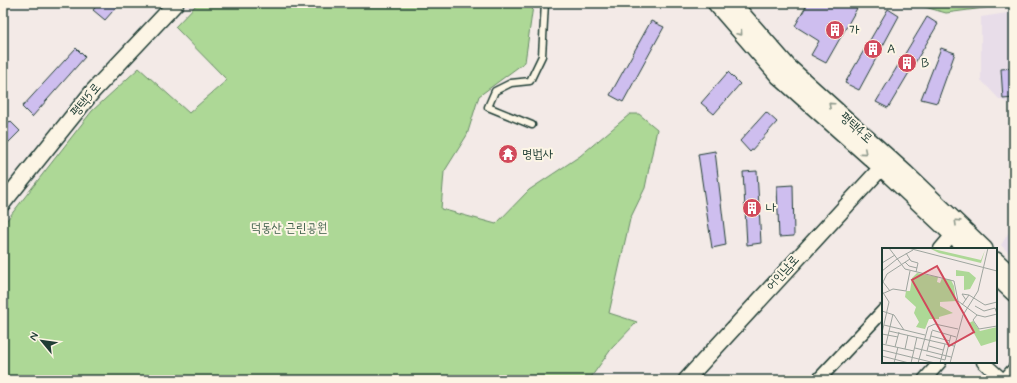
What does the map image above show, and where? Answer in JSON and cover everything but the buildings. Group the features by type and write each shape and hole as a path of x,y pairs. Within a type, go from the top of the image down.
{"street":[{"name":"평택5로","path":"3,203 92,91 176,3"},
{"name":"평택4로","path":"715,3 779,77 881,168 966,248"},
{"name":"평택4로","path":"733,3 788,66 906,172 984,248"},
{"name":"어인남로","path":"686,380 881,168"},
{"path":"941,248 952,235"},
{"path":"997,261 1014,277"},
{"path":"997,278 1014,294"},
{"path":"818,380 882,312"},
{"path":"924,380 939,363"},
{"path":"984,363 1003,380 1014,369"}],"lane":[{"path":"532,125 488,107 495,91 511,83 530,81 542,56 545,3"}],"shaded area":[{"path":"1014,12 1014,106 999,99 981,80 981,17"},
{"path":"1014,224 1014,258 1001,245"}],"green space":[{"name":"덕동산 근린공원","path":"198,3 491,3 496,5 533,6 525,62 479,96 467,135 444,172 441,209 496,224 529,190 580,156 630,114 639,114 657,129 645,188 630,219 609,313 637,322 612,348 589,380 3,380 3,225 92,111 139,68 189,113 227,80 175,27"},
{"path":"911,3 1014,3 1014,4 946,13"}],"place":[{"name":"가","path":"835,30"},
{"name":"A","path":"873,49"},
{"name":"B","path":"907,63"},
{"name":"명법사","path":"508,154"},
{"name":"나","path":"752,208"}]}
